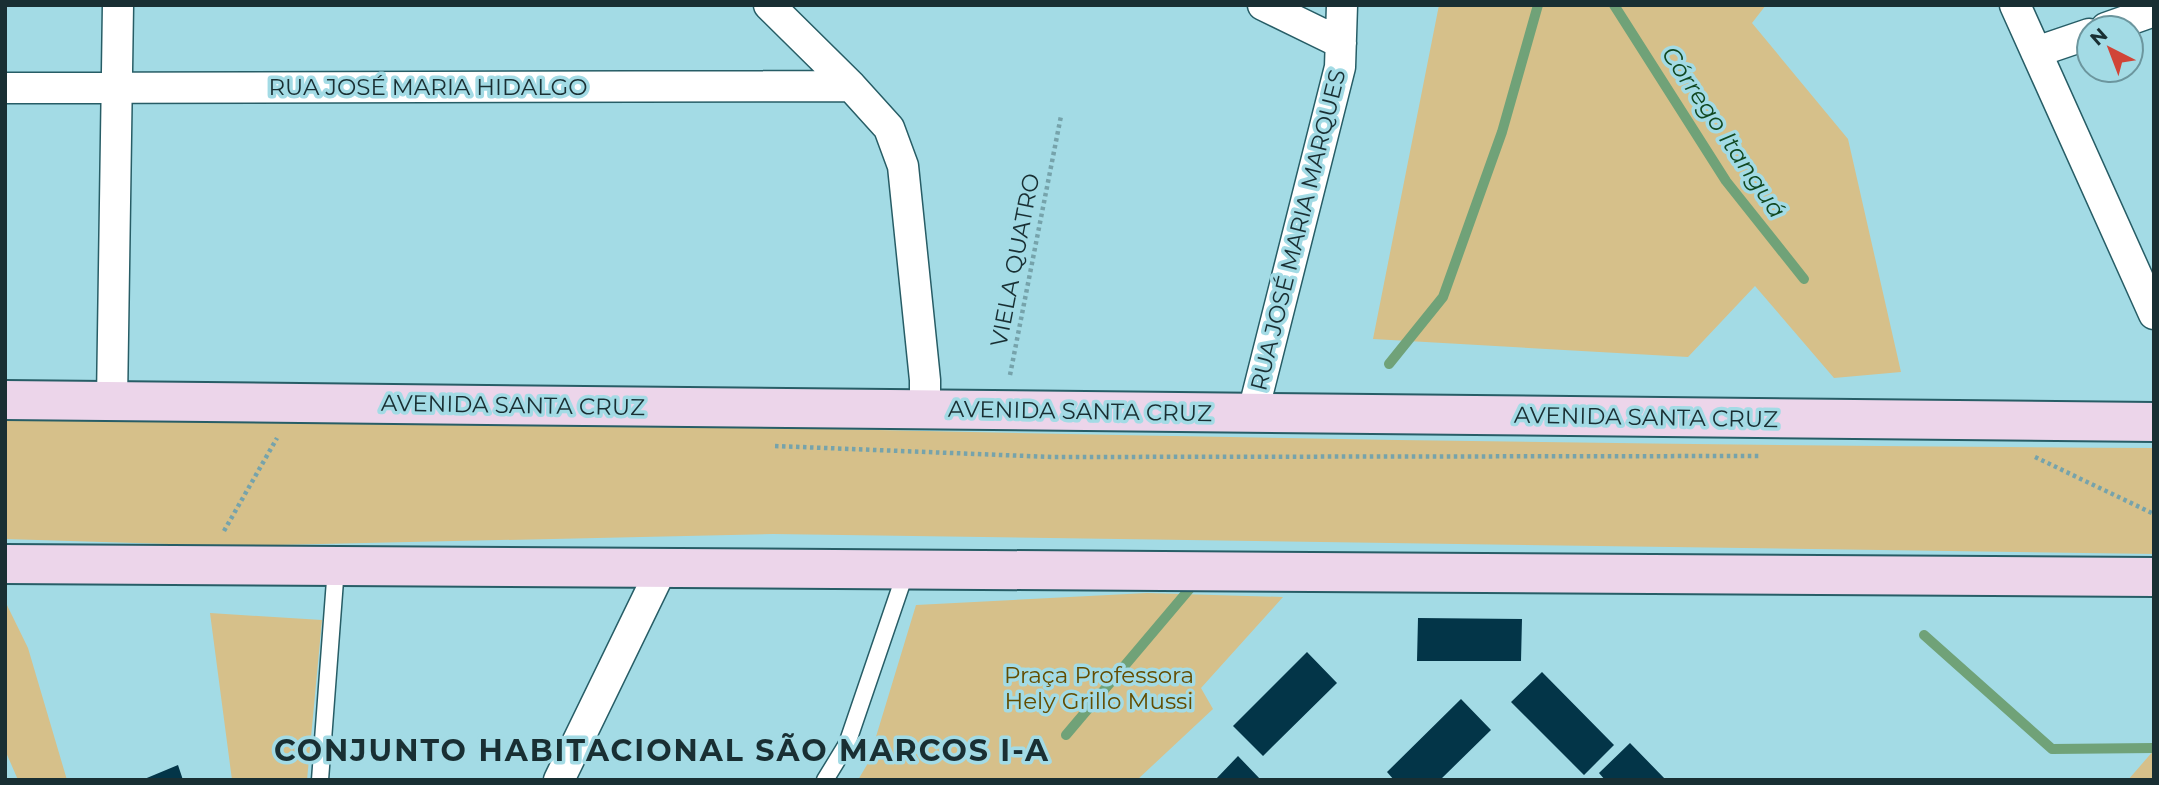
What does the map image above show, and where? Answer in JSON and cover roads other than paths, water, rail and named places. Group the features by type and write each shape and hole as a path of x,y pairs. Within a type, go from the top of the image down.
{"main road":[{"name":"AVENIDA SANTA CRUZ","path":"5,400 2154,422"},
{"path":"5,564 2154,577"}],"street":[{"path":"112,401 119,89 118,5"},
{"path":"769,5 851,86 889,128 902,166 925,380 925,409"},
{"path":"1264,5 1341,43"},
{"name":"RUA JOSÉ MARIA MARQUES","path":"1253,412 1340,67 1342,5"},
{"path":"2015,5 2154,314"},
{"path":"2036,52 2075,39"},
{"name":"RUA JOSÉ MARIA HIDALGO","path":"5,88 851,86"},
{"path":"559,780 662,568"}],"lane":[{"path":"320,780 336,566"},
{"path":"825,780 847,744 906,570"}],"waterway":[{"path":"1389,364 1443,297 1502,132 1538,5"},
{"name":"Córrego Itanguá","path":"1614,5 1726,181 1804,279"},
{"path":"1066,735 1192,586"},
{"name":"Córrego Itanguá","path":"1924,635 2052,749 2154,748"}],"district":[{"name":"CONJUNTO HABITACIONAL SÃO MARCOS I-A","path":"662,750"}],"park label":[{"name":"Praça Professora Hely Grillo Mussi","path":"1099,688"}]}
